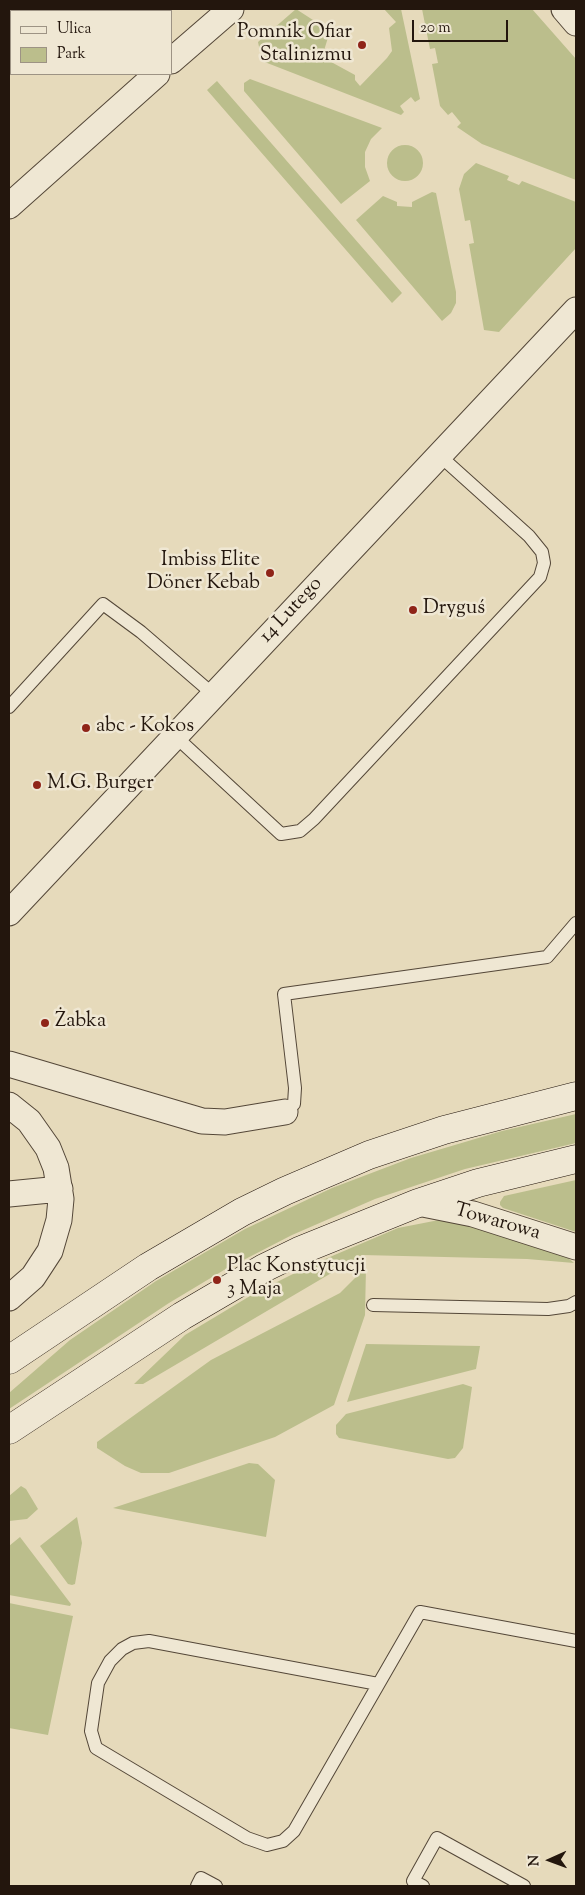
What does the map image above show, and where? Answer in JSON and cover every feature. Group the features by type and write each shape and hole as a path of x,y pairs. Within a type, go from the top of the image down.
{"main road":[{"path":"9,1360 148,1267 242,1212 285,1191 369,1156 444,1130 576,1096"},
{"path":"9,1430 182,1316 264,1268 341,1233 418,1203 478,1184 576,1159"}],"street":[{"path":"172,60 231,9"},
{"path":"564,9 576,23"},
{"path":"9,206 131,82 154,75"},
{"name":"14 Lutego","path":"9,913 576,310"},
{"path":"9,1064 202,1121 225,1122 285,1112"},
{"path":"9,1298 33,1278 50,1251 59,1220 60,1189 54,1163 42,1138 29,1121 10,1108"},
{"path":"9,1194 60,1189"},
{"name":"Towarowa","path":"418,1203 473,1214 576,1247"}],"lane":[{"path":"175,736 282,834 300,831 327,805 540,577 544,563 542,552 529,536 439,455"},
{"path":"9,707 103,604 141,632 214,695"},
{"path":"285,1112 294,1104 295,1088 284,994 547,957 576,923"},
{"path":"373,1305 548,1309 569,1306 576,1302"},
{"path":"378,1684 150,1641 133,1644 122,1649 110,1661 98,1683 91,1731 96,1748 248,1838 267,1845 283,1841 294,1831 420,1612 576,1641"},
{"path":"423,1886 413,1881 437,1838 524,1886"},
{"path":"197,1886 201,1878 216,1886"}],"green space":[{"path":"296,9 330,31 322,57 355,75 355,80 360,86 392,51 389,28 396,22 384,9 401,9 420,99 415,102 411,97 400,106 404,112 401,115 262,61 258,42"},
{"path":"422,9 532,9 576,59 576,180 482,144 457,127 461,123 452,112 448,115 440,106 432,64 438,63 435,48 430,49"},
{"path":"250,79 382,128 371,139 365,152 365,167 370,181 341,204 244,91 244,83"},
{"path":"217,81 402,293 392,303 207,90"},
{"path":"405,145 412,146 418,150 422,156 422,170 418,176 412,180 405,181 398,180 392,176 388,170 387,163 388,156 392,150 398,146"},
{"path":"476,163 509,176 507,180 519,185 522,181 576,202 576,248 499,332 484,330 469,244 474,243 470,220 465,221 459,189 464,174"},
{"path":"432,192 436,193 456,292 456,303 451,313 442,321 356,220 383,196 397,202 397,206 412,207 412,202"},
{"path":"576,1114 576,1143 465,1169 375,1199 292,1235 224,1270 169,1303 9,1409 9,1393 70,1340 156,1281 245,1229 332,1188 411,1158 502,1131"},
{"path":"576,1180 576,1232 503,1208 500,1205 504,1196"},
{"path":"439,1220 468,1225 567,1257 574,1263 527,1259 362,1255 143,1384 134,1384 185,1335 255,1293 311,1265 398,1228"},
{"path":"366,1267 365,1315 334,1405 275,1437 169,1473 141,1473 125,1466 97,1448 97,1442 211,1360 340,1293"},
{"path":"366,1344 480,1346 476,1369 347,1402"},
{"path":"463,1384 472,1387 463,1448 455,1458 448,1459 339,1438 336,1434 336,1425 346,1414"},
{"path":"249,1463 258,1464 275,1480 266,1537 113,1508"},
{"path":"21,1486 26,1489 38,1509 27,1519 9,1521 9,1496"},
{"path":"77,1517 82,1543 75,1584 72,1585 68,1584 40,1546"},
{"path":"20,1537 71,1604 70,1606 9,1595 9,1546"},
{"path":"9,1603 73,1616 48,1735 9,1728"}],"place":[{"name":"Pomnik Ofiar Stalinizmu","path":"362,45"},
{"name":"Imbiss Elite Döner Kebab","path":"270,573"},
{"name":"Dryguś","path":"413,610"},
{"name":"abc - Kokos","path":"86,728"},
{"name":"M.G. Burger","path":"37,785"},
{"name":"Żabka","path":"45,1023"},
{"name":"Plac Konstytucji 3 Maja","path":"217,1280"}]}
